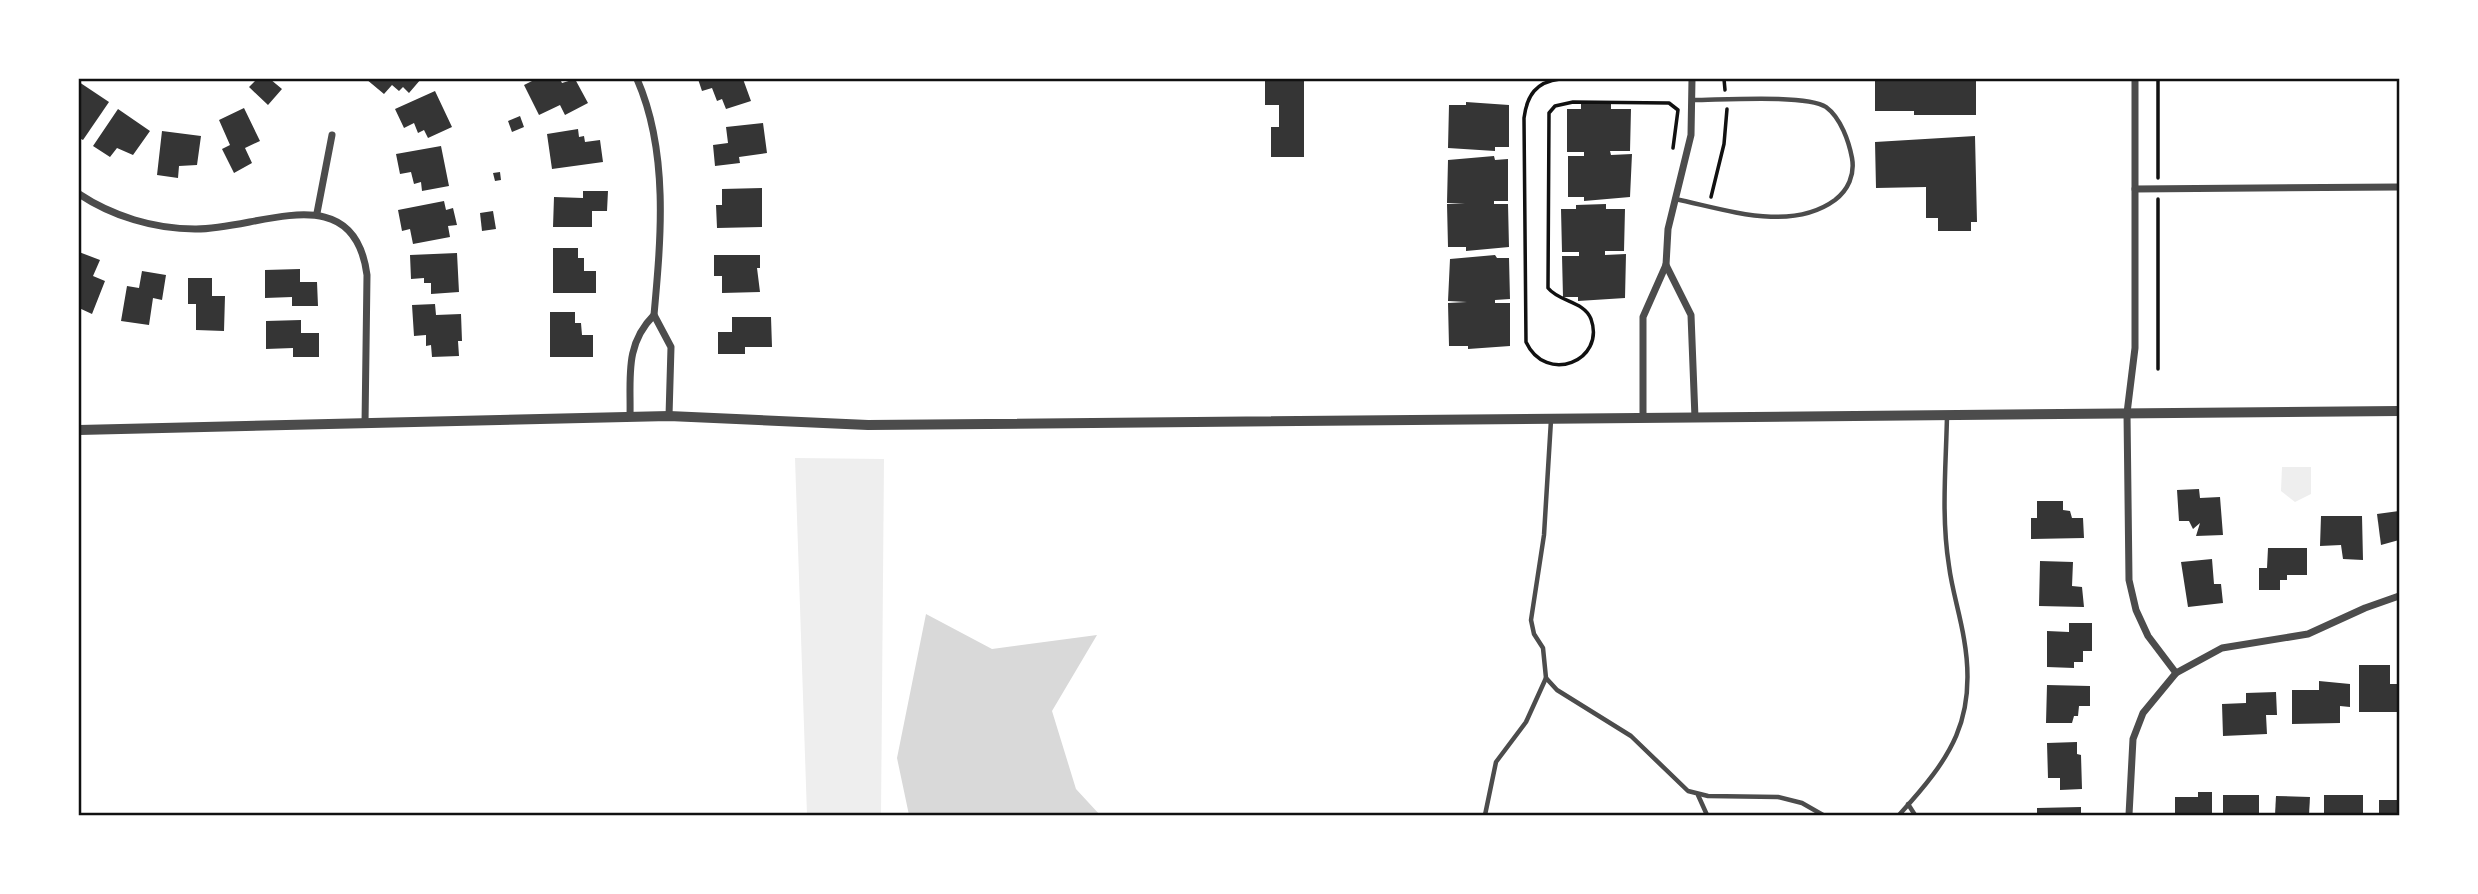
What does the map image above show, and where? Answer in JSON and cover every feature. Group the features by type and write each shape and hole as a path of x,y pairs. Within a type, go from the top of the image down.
{"street":[{"path":"637,79 652,126 657,153 660,211 654,315 671,346 669,416"},
{"path":"1643,418 1643,317 1666,265 1668,229 1691,135 1692,79"},
{"path":"2135,79 2135,348 2127,414 2129,580 2136,610 2148,636 2176,673"},
{"path":"317,213 332,135"},
{"path":"2135,189 2399,187"},
{"path":"79,194 124,217 171,228 228,227 317,213 343,226 357,242 365,259 365,424"},
{"path":"1666,265 1691,315 1695,418"},
{"path":"630,417 632,346 641,328 654,315"},
{"path":"79,430 669,416 868,425 2399,411"},
{"path":"2129,815 2130,754 2136,731 2143,713 2176,673 2222,648 2308,634 2399,596"}],"lane":[{"path":"1675,199 1795,218 1826,206 1846,191 1851,177 1853,162 1846,134 1826,107 1803,100 1693,100"},
{"path":"1899,815 1951,750 1963,725 1967,707 1964,640 1949,565 1945,520 1947,416"},
{"path":"1485,815 1496,762 1526,722 1546,678 1543,648 1531,620 1544,535 1551,419"},
{"path":"1546,678 1557,690 1631,736 1674,779 1698,795 1707,815"},
{"path":"1698,795 1778,797 1802,803 1823,815"},
{"path":"1908,804 1915,815"}],"path":[{"path":"1560,79 1546,81 1526,100 1524,118 1526,342 1531,354 1557,366 1570,365 1581,358 1592,340 1590,319 1580,306 1553,295 1548,288 1549,113 1555,106 1573,102 1669,103 1678,110"},
{"path":"1709,206 1724,144 1724,79"},
{"path":"2158,79 2158,369"}],"shaded area":[{"path":"795,458 884,459 881,815 807,815"},
{"path":"2282,467 2311,467 2311,494 2295,502 2281,491"},
{"path":"926,614 992,649 1097,635 1052,711 1076,789 1100,815 909,815 897,758"}],"building":[{"path":"253,79 270,79 282,89 268,105 249,87 255,81"},
{"path":"366,79 421,79 409,93 403,87 399,91 392,85 384,94"},
{"path":"536,79 560,79 562,83 575,79 588,103 565,115 560,105 539,115 524,85"},
{"path":"698,79 743,79 751,101 726,109 722,99 717,101 712,88 702,91"},
{"path":"1875,79 1976,79 1976,115 1914,115 1914,111 1875,111"},
{"path":"1265,81 1304,81 1304,157 1271,157 1271,127 1279,127 1279,105 1265,105"},
{"path":"79,82 109,102 83,140 79,138"},
{"path":"435,91 452,127 428,138 424,130 418,133 414,123 404,128 395,109"},
{"path":"1466,102 1509,105 1509,147 1495,147 1495,151 1448,148 1449,105 1466,105"},
{"path":"1581,104 1611,104 1611,109 1631,109 1630,151 1610,151 1611,155 1632,154 1630,197 1584,201 1584,197 1568,197 1568,156 1584,156 1584,152 1567,152 1567,109 1581,109"},
{"path":"244,108 260,141 245,148 252,163 234,173 222,149 230,145 219,120"},
{"path":"118,109 150,131 133,155 117,148 110,157 93,146"},
{"path":"520,116 524,127 512,132 508,121"},
{"path":"763,123 767,153 739,157 740,163 715,166 713,145 728,143 726,127"},
{"path":"578,129 579,137 584,136 585,142 600,140 603,162 552,169 547,134"},
{"path":"162,131 201,136 197,165 179,166 178,178 157,175"},
{"path":"1975,136 1977,222 1971,222 1971,231 1938,231 1938,218 1926,218 1926,187 1876,188 1875,142"},
{"path":"441,146 449,186 422,191 421,182 414,184 411,172 400,174 396,154"},
{"path":"1494,156 1495,160 1508,159 1508,201 1494,201 1494,204 1508,204 1509,247 1466,251 1466,247 1448,247 1447,204 1465,204 1447,203 1448,160"},
{"path":"500,172 501,180 495,181 493,173"},
{"path":"762,188 762,227 717,228 716,205 722,205 722,189"},
{"path":"583,191 608,191 607,211 592,211 592,227 553,227 554,197 583,198"},
{"path":"444,201 446,210 453,208 457,225 448,226 450,237 413,244 410,229 402,231 398,210"},
{"path":"1606,204 1606,209 1625,209 1624,251 1605,251 1605,255 1626,254 1625,298 1578,301 1578,297 1563,297 1562,256 1579,256 1579,252 1562,252 1561,209 1576,209 1576,205"},
{"path":"493,211 496,229 482,231 480,213"},
{"path":"553,248 578,248 578,258 584,258 584,271 596,271 596,293 553,293"},
{"path":"79,252 100,260 93,276 105,281 92,314 79,308"},
{"path":"457,253 459,292 431,294 431,283 424,283 424,278 411,279 410,255"},
{"path":"714,255 760,255 760,268 757,268 760,292 722,293 722,276 714,276"},
{"path":"1495,255 1497,258 1509,258 1510,299 1495,300 1495,303 1510,303 1510,346 1468,349 1468,346 1449,346 1448,303 1467,302 1448,301 1450,259"},
{"path":"300,269 300,282 317,282 318,306 292,306 292,297 265,298 265,270"},
{"path":"142,271 166,275 162,300 153,298 149,325 121,321 127,286 139,288"},
{"path":"188,278 212,278 212,296 225,296 224,331 196,330 196,304 188,304"},
{"path":"435,304 436,315 461,314 462,341 458,341 459,356 432,357 431,345 426,346 426,335 414,336 412,305"},
{"path":"550,312 575,312 575,323 581,323 582,335 593,335 593,357 550,357"},
{"path":"732,317 771,317 772,347 745,347 745,354 718,354 718,332 732,332"},
{"path":"301,320 301,333 319,333 319,357 293,357 293,348 266,349 266,321"},
{"path":"2199,489 2200,498 2220,497 2223,535 2196,536 2200,523 2193,529 2189,521 2179,521 2177,490"},
{"path":"2037,501 2063,501 2063,510 2070,511 2072,518 2083,518 2084,538 2031,539 2031,518 2037,518"},
{"path":"2399,511 2399,540 2381,545 2377,514"},
{"path":"2321,516 2362,516 2363,560 2343,559 2341,545 2320,546"},
{"path":"2268,548 2307,548 2307,575 2287,575 2287,580 2280,580 2280,590 2259,590 2259,568 2267,568"},
{"path":"2212,559 2214,584 2221,584 2223,603 2188,607 2181,562"},
{"path":"2040,561 2073,562 2072,586 2082,587 2084,607 2039,606"},
{"path":"2069,623 2092,623 2092,651 2083,651 2083,662 2074,662 2074,668 2047,667 2047,631 2069,632"},
{"path":"2359,665 2390,665 2390,684 2399,684 2399,712 2359,712"},
{"path":"2319,681 2350,684 2350,707 2340,706 2340,723 2292,724 2292,690 2319,690"},
{"path":"2047,685 2090,686 2090,706 2079,706 2078,716 2074,716 2072,723 2046,723"},
{"path":"2276,692 2277,715 2266,715 2267,734 2223,736 2222,704 2246,703 2246,693"},
{"path":"2077,742 2077,754 2081,755 2082,789 2060,790 2060,778 2048,778 2047,743"},
{"path":"2198,792 2212,792 2212,815 2175,815 2175,797 2198,797"},
{"path":"2223,795 2259,795 2259,815 2223,815"},
{"path":"2324,795 2363,795 2363,815 2324,815"},
{"path":"2276,796 2310,797 2309,815 2275,815"},
{"path":"2379,800 2399,800 2399,815 2379,815"},
{"path":"2081,807 2081,815 2037,815 2037,808"}]}
